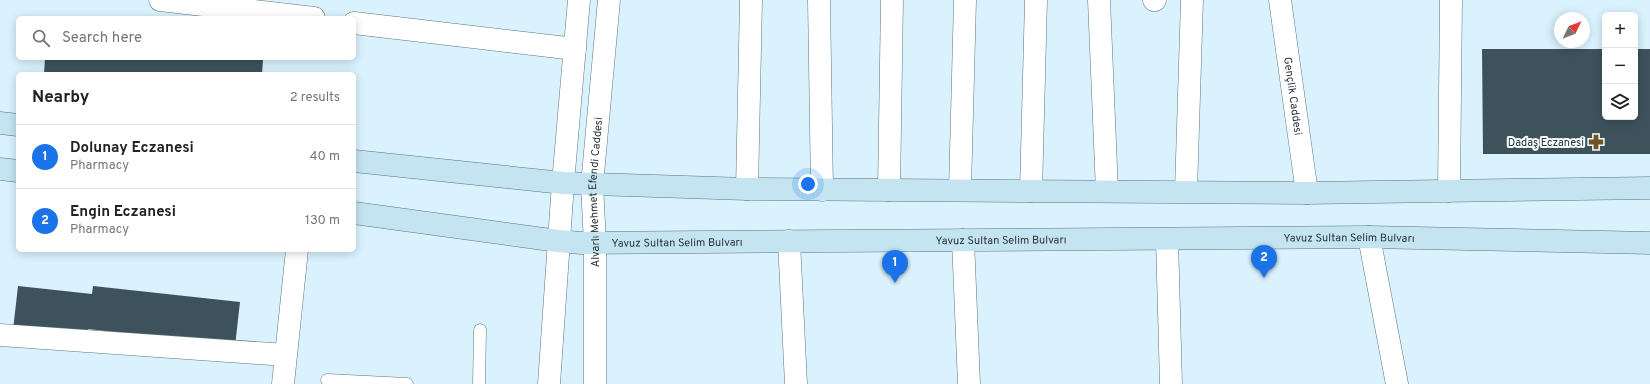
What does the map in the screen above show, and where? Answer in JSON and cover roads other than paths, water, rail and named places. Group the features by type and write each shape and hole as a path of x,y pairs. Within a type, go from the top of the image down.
{"main road":[{"path":"0,123 16,125"},
{"path":"356,161 563,183 747,189 1307,193 1650,188"},
{"path":"0,169 16,171"},
{"name":"Yavuz Sultan Selim Bulvarı","path":"356,213 558,241 595,243 1369,237 1650,243"}],"street":[{"path":"160,0 297,16"},
{"path":"549,384 558,241 579,0"},
{"name":"Alvarlı Mehmet Efendi Caddesi","path":"595,384 595,243 592,184 609,0"},
{"path":"747,189 751,0"},
{"path":"819,0 822,190"},
{"path":"890,190 892,0"},
{"path":"960,190 965,0"},
{"path":"1032,191 1036,0"},
{"path":"1099,0 1107,191"},
{"path":"1186,191 1192,0"},
{"name":"Gençlik Caddesi","path":"1280,0 1307,193"},
{"path":"1449,191 1451,0"},
{"path":"356,23 575,48"},
{"path":"1369,237 1397,384"},
{"path":"1167,239 1171,384"},
{"path":"963,240 969,384"},
{"path":"789,241 796,384"},
{"path":"283,384 296,252"},
{"path":"0,335 286,355"}],"lane":[{"path":"479,384 480,330"},
{"path":"327,380 407,384"}],"place":[{"name":"Dadaş Eczanesi","path":"1596,142"},
{"name":"Engin Eczanesi","path":"1264,278"},
{"name":"Dolunay Eczanesi","path":"895,283"}]}
